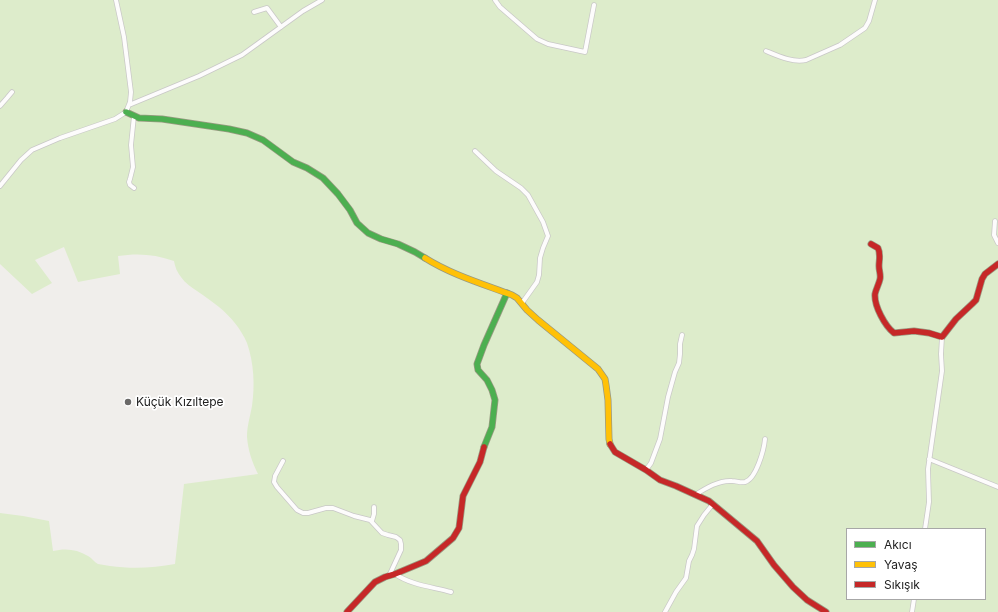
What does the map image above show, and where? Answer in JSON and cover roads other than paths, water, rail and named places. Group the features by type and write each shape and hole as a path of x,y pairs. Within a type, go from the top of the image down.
{"street":[{"path":"0,186 21,160 32,150 60,138 115,119 126,112 129,105 130,92 125,41 116,0"},
{"path":"129,105 199,76 242,55 303,10 322,0"},
{"path":"495,0 500,7 538,39 548,44 585,52 594,5"},
{"path":"766,51 784,58 800,61 837,47 866,26 875,0"},
{"path":"254,12 267,8 281,27"},
{"path":"0,106 12,92"},
{"path":"126,112 139,118 162,119 229,129 246,133 264,140 293,162 307,168 323,178 338,194 358,223 368,233 398,244 436,265 517,298 538,320 598,369 602,374 605,379 608,400 609,439 612,449 619,455 646,470 660,480 713,504 757,541 774,565 793,587 807,600 826,612"},
{"path":"134,116 131,146 134,167 129,182 131,187 134,188"},
{"path":"475,151 496,172 521,188 528,195 543,222 548,236 540,258 537,282 522,303"},
{"path":"995,221 994,235 998,243"},
{"path":"871,244 878,248 880,254 880,281 874,299 891,332 896,334 914,331 929,333 942,338"},
{"path":"926,528 929,502 928,469 942,371 942,338 951,324 962,312 973,304 985,275 998,264"},
{"path":"347,612 375,582 426,561 453,538 459,528 465,491 480,462 485,443 492,427 494,413 495,400 492,390 487,380 478,370 477,364 507,293"},
{"path":"646,470 651,463 660,439 668,397 679,363 682,335"},
{"path":"695,495 702,490 725,481 742,483 750,480 757,468 764,448 765,440"},
{"path":"929,459 998,487"},
{"path":"284,461 275,476 274,482 297,510 303,513 308,513 326,508 333,508 372,521 377,529 382,533 396,537 401,542 401,550 389,576"},
{"path":"665,612 672,598 686,578 688,561 694,549 697,526 713,504"},
{"path":"372,521 374,507"},
{"path":"396,574 411,582 451,592"},
{"path":"912,612 914,600"}],"place":[{"name":"Küçük Kızıltepe","path":"128,402"}]}
